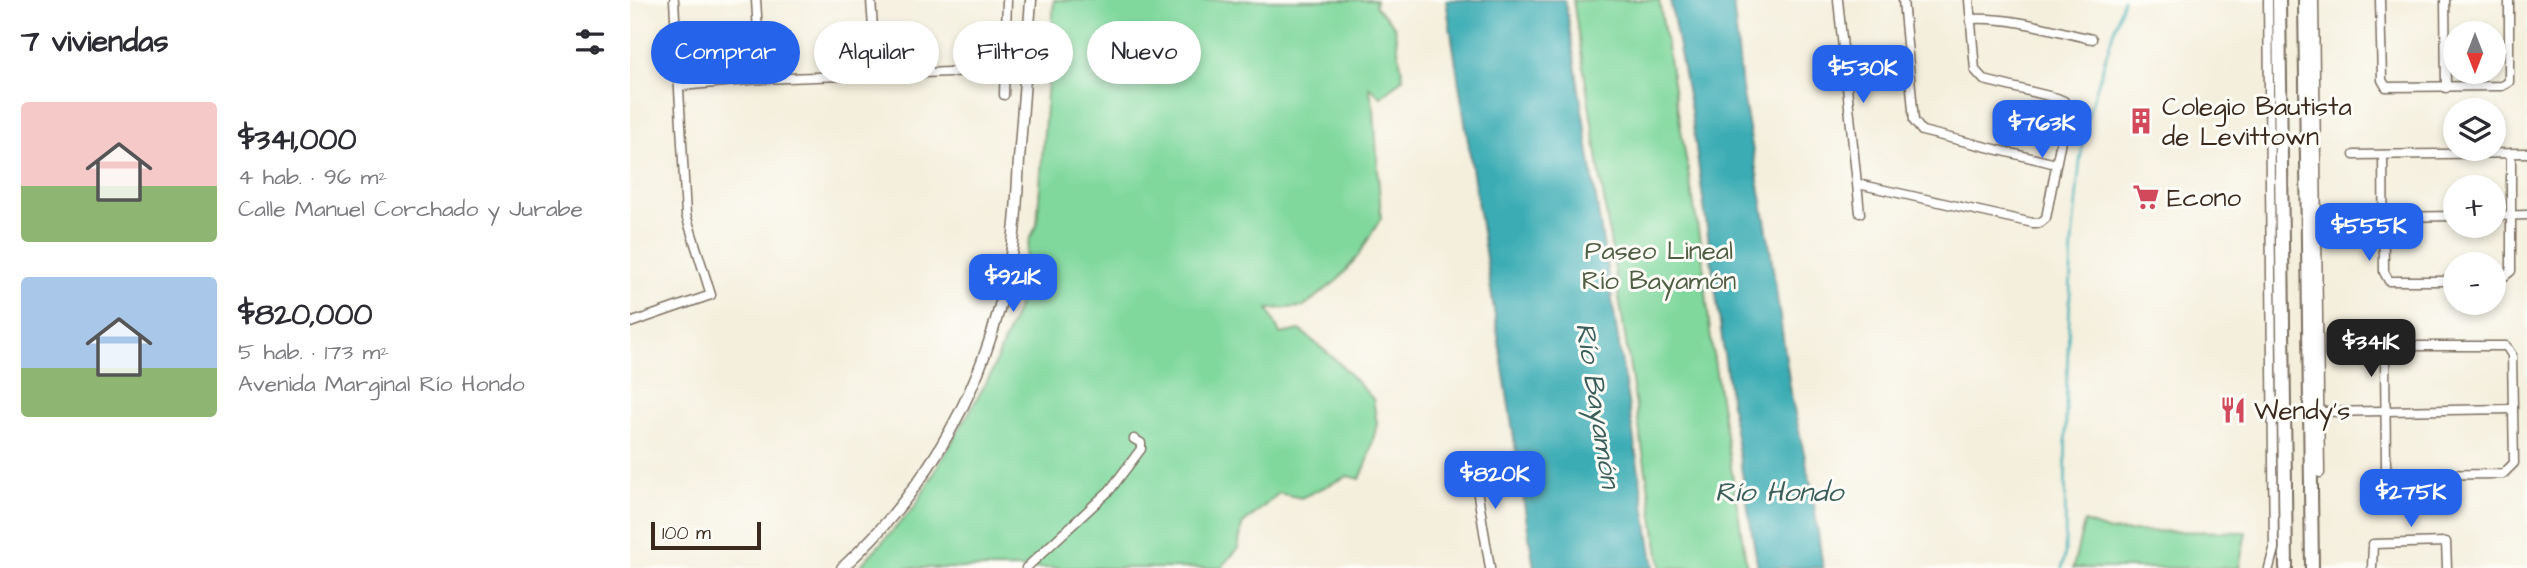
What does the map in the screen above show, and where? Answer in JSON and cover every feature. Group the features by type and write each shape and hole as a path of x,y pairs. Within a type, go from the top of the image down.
{"main road":[{"path":"2279,0 2286,568"},
{"path":"2305,0 2312,568"}],"street":[{"path":"630,323 710,295 686,215 674,0"},
{"path":"756,0 757,21"},
{"path":"871,0 872,21"},
{"path":"1006,21 1007,0"},
{"path":"842,568 897,512 937,456 971,393 984,359 1003,297 1014,234 1031,0"},
{"path":"1838,0 1860,214"},
{"path":"1903,0 1914,121 1917,128 2056,164"},
{"path":"1858,184 2040,223 2046,218 2067,109 2064,101 1979,76 1975,70 1969,0"},
{"path":"2268,0 2274,549 2269,568"},
{"path":"2314,0 2320,473"},
{"path":"2380,0 2382,79 2386,86 2446,88 2502,86 2509,82 2509,0"},
{"path":"2445,0 2446,88"},
{"path":"1971,19 2011,20 2092,39"},
{"path":"800,78 953,72"},
{"path":"680,86 703,84"},
{"path":"1003,84 1003,96"},
{"path":"2506,276 2511,271 2511,153"},
{"path":"2354,155 2527,153"},
{"path":"2383,155 2384,272 2389,281 2443,281"},
{"path":"2506,215 2527,215"},
{"path":"2317,218 2443,216"},
{"path":"2506,346 2512,355 2513,409 2514,463 2503,474 2393,475 2386,467 2385,355 2389,348 2506,346"},
{"path":"2319,412 2513,409"},
{"path":"1026,568 1110,490 1142,449 1141,443 1134,439"},
{"path":"1472,459 1490,568"},
{"path":"2372,568 2373,544 2446,542 2447,568"}],"green space":[{"path":"1054,0 1376,0 1375,6 1394,26 1403,78 1381,97 1369,87 1374,110 1381,218 1358,256 1339,279 1303,307 1268,309 1280,334 1300,330 1337,361 1373,399 1377,424 1368,460 1360,479 1348,476 1301,498 1279,493 1242,525 1238,549 1223,568 858,568 914,508 991,374 1017,310 1029,240 1037,225 1048,84 1073,84 1073,21 1052,21"},
{"name":"Paseo Lineal Río Bayamón","path":"1573,0 1659,0 1702,253 1711,341 1747,568 1661,568"},
{"path":"2084,522 2110,531 2246,532 2239,568 2073,568"}],"water":[{"name":"Río Bayamón","path":"1446,0 1565,0 1654,568 1534,568"},
{"name":"Río Hondo","path":"1670,0 1733,0 1742,89 1769,242 1792,400 1811,484 1823,568 1758,568 1733,419 1691,111"}],"waterway":[{"path":"2062,568 2065,554 2066,403 2072,243 2080,161 2087,120 2123,0"}],"place":[{"name":"Colegio Bautista de Levittown","path":"2141,121"},
{"name":"Econo","path":"2146,197"},
{"name":"Wendy's","path":"2233,410"}]}
